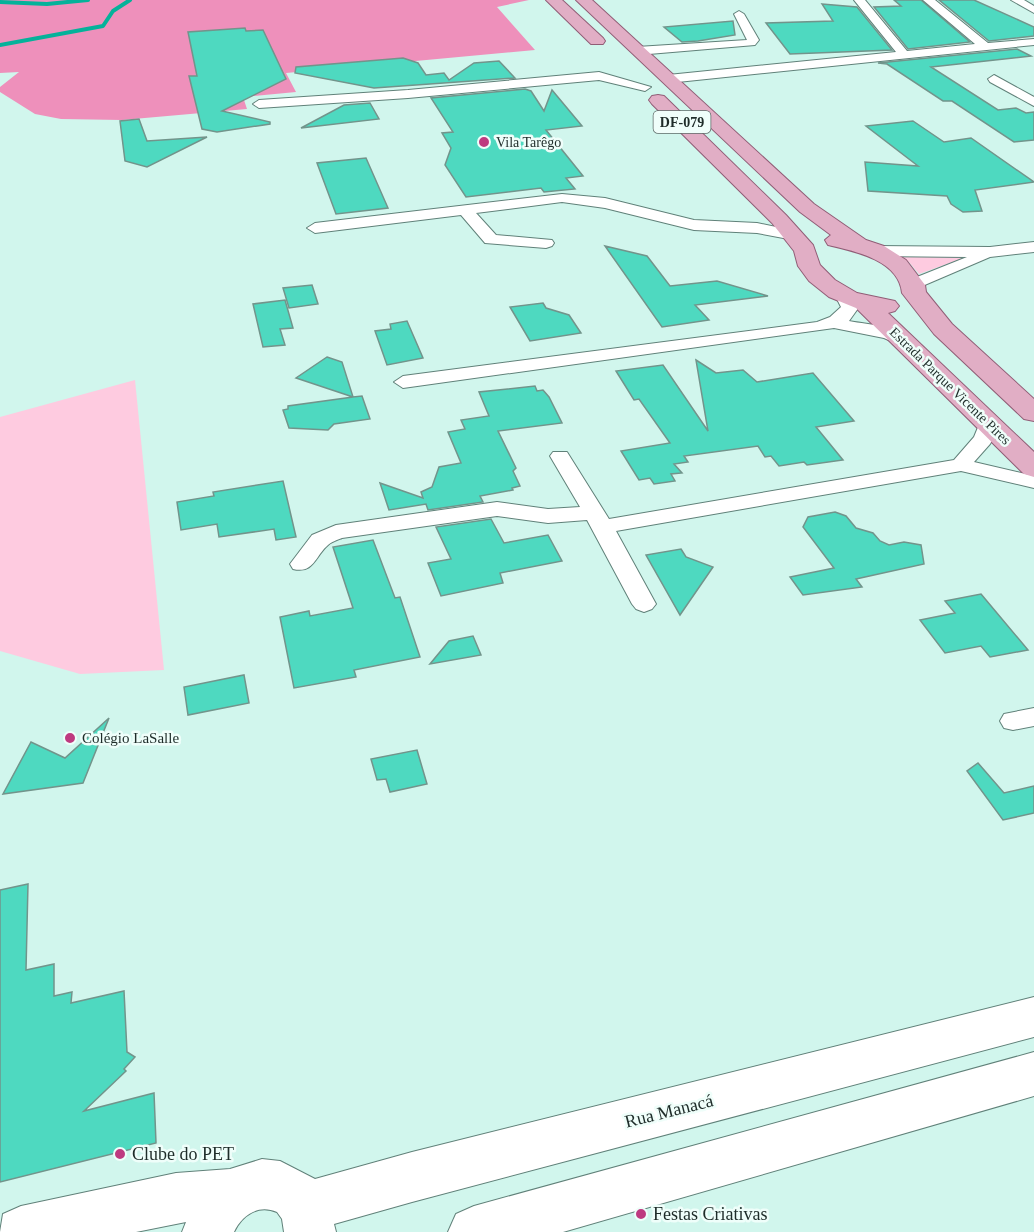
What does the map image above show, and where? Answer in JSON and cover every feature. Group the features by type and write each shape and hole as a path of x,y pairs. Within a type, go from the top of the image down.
{"main road":[{"name":"DF-079","path":"553,0 764,205 800,243 813,272 854,300"},
{"name":"DF-079","path":"583,0 807,208 867,248 898,265 943,329 1034,413"},
{"path":"575,22 595,19 604,21"},
{"name":"DF-079","path":"800,243 847,241 867,248"},
{"path":"854,300 873,306 901,304 908,301 914,289"},
{"name":"Estrada Parque Vicente Pires","path":"854,300 909,345 1034,468"}],"street":[{"path":"859,0 903,54"},
{"path":"928,0 986,47"},
{"path":"1017,0 1034,10"},
{"path":"637,51 751,43 753,40 739,14"},
{"path":"668,79 1034,42"},
{"path":"599,76 618,63"},
{"path":"260,104 408,94 599,76 645,87"},
{"path":"994,78 1034,102"},
{"path":"315,228 571,198 694,225 733,226 800,243"},
{"path":"733,226 749,220 764,205"},
{"path":"464,209 491,240 546,243"},
{"path":"867,248 990,252 1034,247"},
{"path":"914,289 990,252"},
{"path":"834,323 842,318 854,300"},
{"path":"403,382 834,323 889,334 909,345"},
{"path":"961,465 970,450 986,437 989,432 988,424"},
{"path":"560,456 644,604"},
{"path":"301,564 320,540 336,532 497,509 598,520 961,465 1034,482"},
{"name":"Rua Manacá","path":"308,1220 411,1177 1034,1017"},
{"path":"474,1232 1034,1074"},
{"path":"21,1232 176,1198 220,1213 257,1184 275,1184 292,1190 308,1220"}],"shaded area":[{"path":"0,0 529,0 497,7 535,50 286,73 296,92 243,97 247,109 122,120 61,119 35,114 0,92 0,87 19,72 0,73"},
{"path":"893,252 978,253 919,274 909,262"},
{"path":"135,380 164,670 80,674 0,651 0,417"}],"building":[{"path":"894,0 921,0 970,42 908,49 874,7 901,6"},
{"path":"939,0 974,0 1034,27 1034,36 989,41"},
{"path":"822,4 857,7 892,50 790,54 766,23 833,21"},
{"path":"733,21 735,35 698,41 682,42 664,27"},
{"path":"245,28 246,31 263,30 286,79 222,111 270,122 270,124 217,132 202,129 189,76 197,76 188,32"},
{"path":"1017,49 1031,56 931,67 998,110 1016,108 1026,113 1034,112 1034,140 1014,142 952,101 943,101 887,64 878,63"},
{"path":"403,58 418,63 426,75 444,73 449,80 474,63 499,61 515,78 374,88 295,73 296,67"},
{"path":"525,89 531,91 544,111 552,90 582,126 546,130 583,176 566,178 575,189 544,192 541,188 466,197 445,165 451,148 442,133 453,132 431,98"},
{"path":"370,103 379,119 301,128 344,105"},
{"path":"139,119 147,141 207,137 147,167 125,161 120,121"},
{"path":"913,121 944,142 971,138 1034,182 975,190 982,211 963,212 951,204 947,196 868,191 865,162 918,166 866,126"},
{"path":"366,158 388,208 336,214 317,163"},
{"path":"605,246 647,256 670,286 717,281 768,296 695,305 709,320 662,327"},
{"path":"312,285 318,304 289,308 283,288"},
{"path":"285,300 293,328 280,329 285,345 263,347 253,304"},
{"path":"543,303 546,308 569,315 581,333 530,341 510,307"},
{"path":"407,321 423,358 387,365 375,331 391,329 390,324"},
{"path":"327,357 342,362 353,397 296,378"},
{"path":"696,360 716,373 743,370 757,382 813,373 854,421 816,427 843,460 779,466 771,456 765,457 758,446 684,456 688,462 674,464 682,473 671,474 675,481 654,484 650,478 639,480 621,451 670,443 639,399 634,400 616,371 663,365 708,431"},
{"path":"535,386 537,391 543,390 549,397 562,423 498,431 516,468 513,471 520,486 512,488 513,490 480,496 483,502 428,510 426,504 389,510 380,483 423,498 421,492 432,487 439,467 461,463 448,432 465,429 461,420 489,416 479,392"},
{"path":"362,396 370,419 334,424 328,430 289,428 283,410 288,409 288,406"},
{"path":"283,481 296,537 276,540 274,529 219,537 217,524 181,530 177,502 214,496 213,492"},
{"path":"835,512 846,516 856,528 873,533 880,541 889,545 904,542 921,545 924,564 856,579 862,587 803,595 790,577 834,568 803,527 808,517"},
{"path":"491,519 504,543 548,535 562,561 500,573 503,583 441,596 428,563 451,559 436,527"},
{"path":"373,540 395,598 400,597 420,657 354,670 356,677 294,688 280,617 309,611 310,616 353,608 333,547"},
{"path":"681,549 686,557 713,567 680,615 646,555"},
{"path":"981,594 1028,650 990,657 981,646 945,653 920,620 955,613 945,601"},
{"path":"473,636 481,655 430,664 449,641"},
{"path":"244,675 249,703 188,715 184,687"},
{"path":"109,718 83,783 3,794 31,742 65,758"},
{"path":"417,750 427,784 390,792 386,779 377,780 371,759"},
{"path":"978,763 1004,793 1034,786 1034,813 1003,820 967,771"},
{"path":"28,884 26,970 54,964 54,996 72,992 71,1003 124,991 127,1052 135,1057 124,1069 126,1071 84,1111 154,1093 156,1143 0,1182 0,890"}],"waterway":[{"path":"0,2 47,4 88,0"},
{"path":"0,45 103,26 113,11 130,0"}],"place":[{"name":"Vila Tarêgo","path":"484,142"},
{"name":"Colégio LaSalle","path":"70,738"},
{"name":"Clube do PET","path":"120,1154"},
{"name":"Festas Criativas","path":"641,1214"}]}
